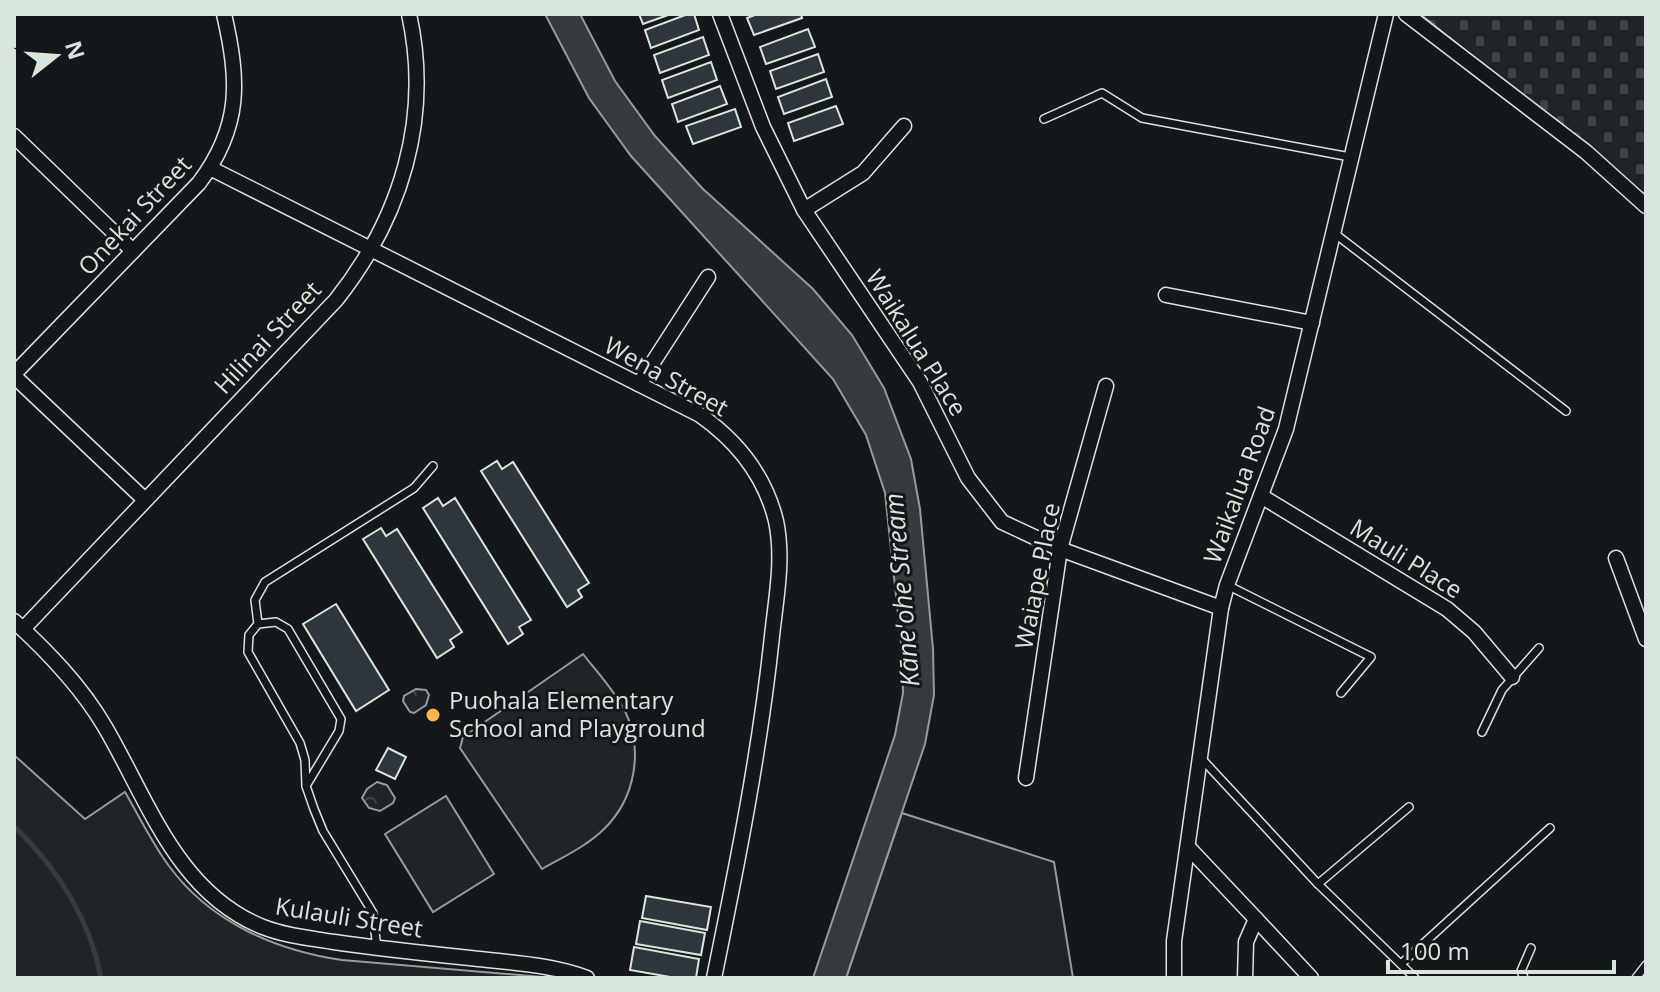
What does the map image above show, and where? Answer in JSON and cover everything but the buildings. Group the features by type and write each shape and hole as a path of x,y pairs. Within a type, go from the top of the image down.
{"street":[{"name":"Onekai Street","path":"14,375 210,168 226,136 235,103 235,71 224,14"},
{"name":"Hilinai Street","path":"18,625 145,500 336,300 371,251 403,179 414,125 416,71 409,14"},
{"name":"Waikalua Place","path":"720,14 763,127 804,210 920,382 968,478 1002,522 1060,549 1221,608"},
{"name":"Waikalua Road","path":"1174,978 1174,941 1221,608 1286,429 1386,14"},
{"path":"1406,14 1599,162 1646,206"},
{"path":"804,210 863,173 904,126"},
{"path":"14,136 133,251"},
{"name":"Wena Street","path":"210,168 700,415 739,449 766,492 779,540 779,574 766,694 714,978"},
{"path":"639,384 708,277"},
{"path":"1166,295 1312,323"},
{"path":"14,375 145,500"},
{"name":"Waiape Place","path":"1026,778 1060,549 1106,386"},
{"name":"Mauli Place","path":"1261,496 1447,609 1474,632 1512,677"},
{"path":"1616,558 1646,639"},
{"name":"Kulauli Street","path":"18,625 57,663 90,704 176,856 207,892 229,910 264,927 301,937 377,949 532,965 587,978"},
{"path":"1188,847 1311,978"},
{"path":"1245,978 1246,942 1256,919"}],"lane":[{"path":"1044,119 1102,93 1142,118 1350,157"},
{"path":"1332,232 1566,411"},
{"path":"258,624 255,600 265,582 414,488 433,466"},
{"path":"1227,585 1371,657 1341,693"},
{"path":"306,786 339,731 340,714 288,629 276,622 258,624 249,635 248,652 300,743 305,760 306,786 323,831 373,913 377,949"},
{"path":"1482,732 1494,704 1512,677 1539,648"},
{"path":"1201,758 1318,884 1415,978"},
{"path":"1318,884 1409,807"},
{"path":"1401,964 1550,828"},
{"path":"1524,978 1521,971 1531,948"},
{"path":"1636,978 1646,965"}],"green space":[{"path":"1420,14 1646,14 1646,196"},
{"path":"583,654 624,709 634,740 634,772 623,803 604,829 542,869 460,748 463,737"},
{"path":"416,689 426,690 429,695 426,705 414,713 403,701 404,696"},
{"path":"14,755 85,819 125,792 157,848 185,886 224,918 269,941 342,960 554,978 14,978"},
{"path":"377,782 387,785 395,798 393,803 380,811 369,808 362,798 367,789"},
{"path":"446,796 494,874 433,912 385,834"},
{"path":"902,813 1054,862 1073,978 846,978"}],"water":[{"name":"Kāne'ohe Stream","path":"545,14 580,14 615,81 655,136 702,188 813,289 852,335 884,388 911,459 920,509 933,649 934,695 925,744 846,978 813,978 895,735 903,693 902,652 885,493 866,435 833,379 631,156 589,98"}],"waterway":[{"path":"14,826 44,859 70,896 89,935 101,978"}],"place":[{"name":"Puohala Elementary School and Playground","path":"433,715"}]}
